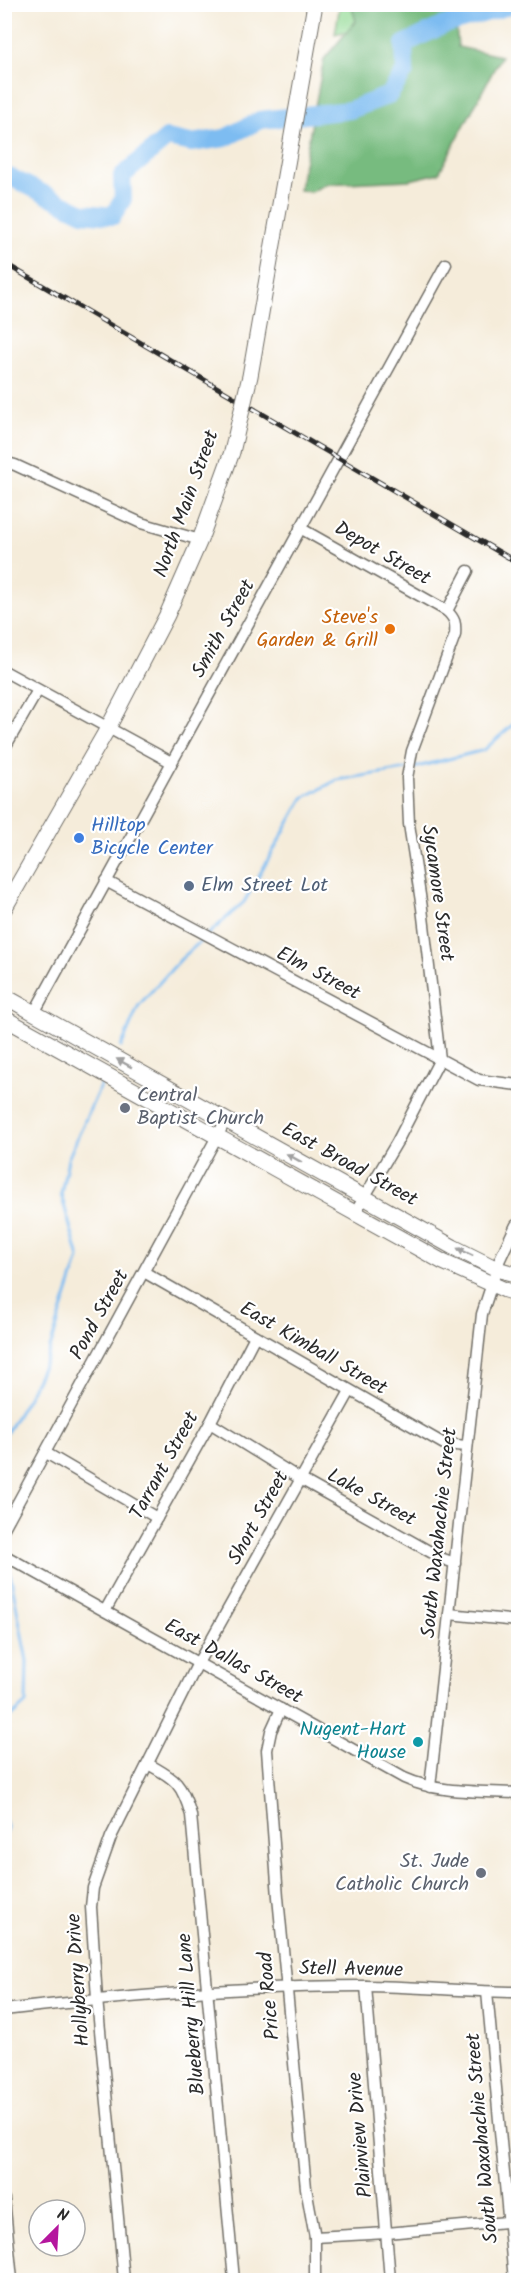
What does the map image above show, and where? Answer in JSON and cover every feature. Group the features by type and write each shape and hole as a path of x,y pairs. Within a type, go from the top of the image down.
{"main road":[{"name":"North Main Street","path":"4,909 108,728 167,615 200,540 232,452 250,376 315,4"},
{"name":"East Broad Street","path":"4,996 453,1247 497,1269 519,1275"},
{"name":"East Broad Street","path":"4,1018 443,1262 519,1294"},
{"path":"74,1055 82,1040"},
{"path":"135,1089 144,1074"}],"street":[{"name":"Smith Street","path":"34,1013 446,264"},
{"path":"4,462 141,523 200,540"},
{"name":"Depot Street","path":"300,528 447,611"},
{"path":"447,611 468,571"},
{"name":"Sycamore Street","path":"440,1059 407,795 410,764 422,722 455,634 455,619 447,611"},
{"path":"4,671 171,762"},
{"path":"4,749 38,690"},
{"name":"Elm Street","path":"106,881 479,1080 519,1085"},
{"path":"355,1213 398,1142 440,1059"},
{"name":"Pond Street","path":"4,1528 226,1120"},
{"name":"South Waxahachie Street","path":"430,1787 482,1314 491,1284 516,1225"},
{"name":"East Kimball Street","path":"144,1272 444,1444 467,1446"},
{"name":"Tarrant Street","path":"105,1611 210,1423 255,1336"},
{"name":"Short Street","path":"198,1663 350,1391"},
{"name":"Lake Street","path":"210,1423 302,1480 443,1559 455,1563"},
{"path":"46,1452 157,1518"},
{"name":"East Dallas Street","path":"4,1556 404,1778 430,1787 519,1793"},
{"path":"449,1614 519,1621"},
{"name":"Hollyberry Drive","path":"124,2280 91,1928 93,1888 111,1837 198,1663"},
{"name":"Price Road","path":"281,1709 271,1731 267,1750 306,2188 315,2237 315,2280"},
{"name":"Blueberry Hill Lane","path":"148,1764 167,1774 181,1788 191,1815 234,2280"},
{"name":"Stell Avenue","path":"4,2010 207,1990 287,1987 366,1986 519,1992"},
{"name":"Plainview Drive","path":"366,1986 390,2280"},
{"name":"South Waxahachie Street","path":"487,1992 514,2221 514,2280"},
{"path":"4,2199 12,2280"},
{"path":"315,2237 514,2221"}],"green space":[{"path":"340,5 465,5 335,34"},
{"path":"351,5 481,5 455,14 458,47 501,56 439,173 410,180 326,184 311,192 299,190 324,59 356,21"}],"waterway":[{"path":"4,174 83,213 113,216 123,199 122,176 167,138 191,143 225,138 260,120 350,110 389,95 405,71 404,44 444,25 515,4"},
{"path":"413,768 484,750 518,720"},
{"path":"121,1047 139,1005 181,959 244,902 303,798 337,780 406,769"},
{"path":"4,1437 28,1397 46,1360 79,1258 61,1194 68,1159 102,1082"},
{"path":"4,1723 26,1703 27,1661 9,1568"},
{"path":"4,1820 7,1827 4,1834"}],"railway":[{"path":"4,263 518,563"}],"place":[{"name":"Steve's Garden & Grill","path":"390,629"},
{"name":"Hilltop Bicycle Center","path":"79,838"},
{"name":"Elm Street Lot","path":"189,886"},
{"name":"Central Baptist Church","path":"125,1108"},
{"name":"Nugent-Hart House","path":"418,1742"},
{"name":"St. Jude Catholic Church","path":"481,1873"}]}
